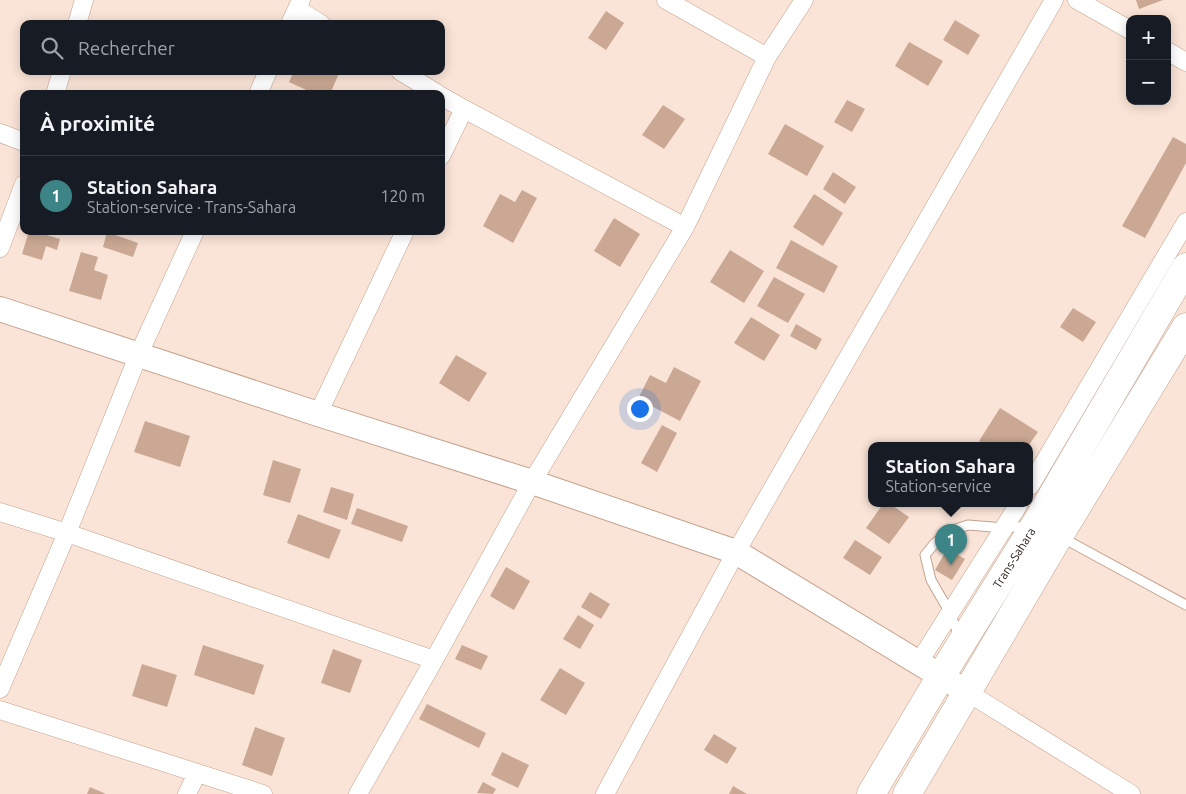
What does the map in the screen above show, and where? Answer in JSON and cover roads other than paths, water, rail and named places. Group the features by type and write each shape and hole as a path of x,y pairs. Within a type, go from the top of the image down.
{"main road":[{"name":"Trans-Sahara","path":"907,794 967,692 1047,531 1186,267"},
{"name":"Trans-Sahara","path":"871,794 930,669 962,642 1047,531 1186,328"}],"street":[{"path":"78,20 84,0"},
{"path":"666,0 767,57"},
{"path":"358,794 532,482 685,227 767,57 804,0"},
{"path":"605,794 736,552 1054,0"},
{"path":"1077,0 1126,28"},
{"path":"296,11 313,20"},
{"path":"1171,53 1186,62"},
{"path":"55,90 61,75"},
{"path":"260,90 266,75"},
{"path":"407,75 432,90"},
{"path":"445,98 685,227"},
{"path":"445,148 464,109"},
{"path":"0,133 20,140"},
{"path":"0,248 20,195"},
{"path":"1033,481 1186,222"},
{"path":"0,689 67,533 138,356 193,235"},
{"path":"318,414 403,235"},
{"path":"0,309 138,356 532,482 736,552 930,669 1131,794"},
{"path":"930,669 950,613 1017,507"},
{"path":"0,512 67,533 434,660"},
{"path":"0,710 263,794"},
{"path":"187,794 197,773"}],"lane":[{"path":"962,642 950,613 931,580 926,555 935,543 950,531 968,526 1047,531 1186,605"}],"place":[{"name":"Station Sahara","path":"951,565"}]}
